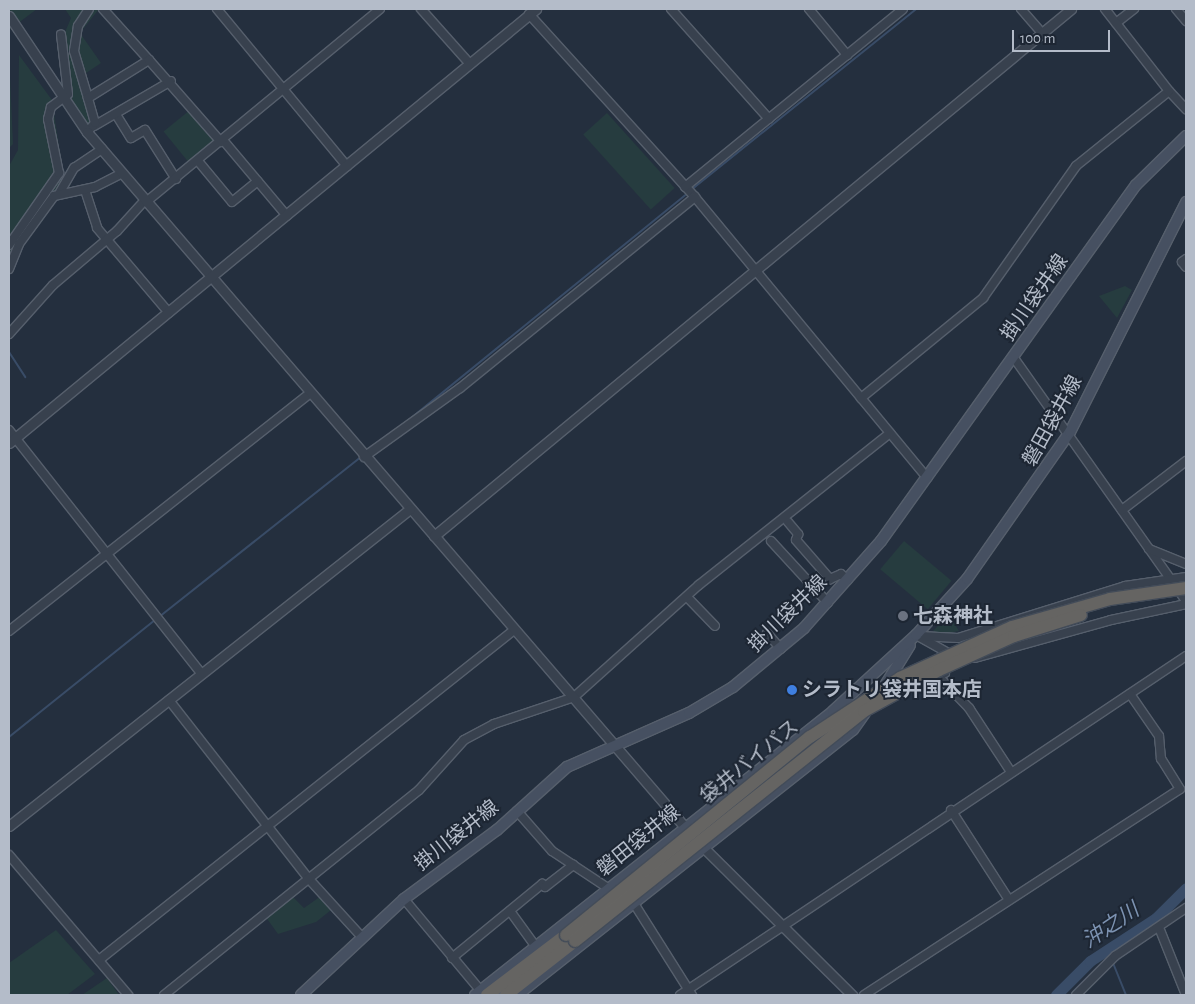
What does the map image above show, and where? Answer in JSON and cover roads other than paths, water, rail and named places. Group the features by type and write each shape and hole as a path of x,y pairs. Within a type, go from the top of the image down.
{"highway":[{"name":"袋井バイパス","path":"506,995 810,737 900,678 1012,626 1110,599 1186,588"},
{"name":"袋井バイパス","path":"481,994 571,938 816,746 872,707 939,670 1014,636 1088,613 1186,595"}],"main road":[{"name":"掛川袋井線","path":"301,995 361,936 404,899 516,811 567,767 653,732 733,687 781,649 828,603 848,580 927,478 1136,185 1186,136"},
{"name":"磐田袋井線","path":"481,994 608,888 833,711 916,635 990,549 1070,432 1186,202"},
{"name":"磐田袋井線","path":"517,995 635,905 703,848 853,730 916,635"}],"street":[{"path":"89,9 78,26 74,51 88,98 91,129"},
{"path":"102,9 171,81 287,216"},
{"path":"217,9 348,166"},
{"path":"9,334 53,284 108,239 145,202 198,161 380,9"},
{"path":"421,9 470,64"},
{"path":"671,9 769,119"},
{"path":"809,9 848,55"},
{"path":"686,187 903,9"},
{"path":"1021,9 1042,33"},
{"path":"434,536 756,271 1069,9"},
{"path":"1105,9 1169,91 1186,109"},
{"path":"1116,24 1134,9"},
{"path":"1176,9 1186,21"},
{"path":"201,673 11,437 211,279 532,11 695,196 927,478"},
{"path":"9,16 62,99 91,129 102,149 145,202 364,457 703,848 852,995"},
{"path":"9,245 59,173 48,119 51,107 68,94 65,52 61,34"},
{"path":"65,52 74,51"},
{"path":"88,98 149,60"},
{"path":"91,129 116,116 171,81"},
{"path":"861,398 984,298 1076,166 1169,91"},
{"path":"116,116 131,138 145,130 176,179"},
{"path":"9,269 19,244 60,192 74,168 102,149"},
{"path":"57,159 66,175 60,192"},
{"path":"198,161 232,202 258,181"},
{"path":"60,192 85,190 122,173"},
{"path":"85,190 93,222 169,313"},
{"path":"364,457 460,388 695,196"},
{"path":"1186,259 1182,262 1186,267"},
{"path":"1011,772 969,708 938,676 965,659 1186,603 1070,432 1014,358"},
{"path":"9,632 310,393"},
{"path":"164,995 419,790 464,740 494,724 574,697 687,597 890,433"},
{"path":"1122,510 1186,461"},
{"path":"9,826 410,509"},
{"path":"788,522 798,534 796,540 830,579 841,574 848,580"},
{"path":"771,540 828,603"},
{"path":"1149,549 1186,564"},
{"path":"916,635 958,638 1071,601 1168,578 1186,577"},
{"path":"687,597 715,626"},
{"path":"99,960 267,824 514,630"},
{"path":"767,633 781,649"},
{"path":"916,635 965,659"},
{"path":"680,995 690,993 781,925 951,810 1186,656"},
{"path":"864,995 1180,788 1161,759 1159,736 1130,694"},
{"path":"169,700 308,878 361,936"},
{"path":"951,810 1009,900"},
{"path":"516,811 552,851 608,888"},
{"path":"9,854 128,995"},
{"path":"452,958 510,911 573,865"},
{"path":"404,899 481,994"},
{"path":"635,905 690,993"},
{"path":"1076,995 1115,956 1160,930 1186,908"},
{"path":"510,911 536,947"},
{"path":"1160,930 1186,995"}],"waterway":[{"path":"691,190 916,9"},
{"path":"400,427 688,193"},
{"path":"9,352 25,377"},
{"path":"159,617 361,457"},
{"path":"9,737 155,620"},
{"name":"沖之川","path":"1056,995 1090,961 1156,918 1186,888"},
{"name":"沖之川","path":"1107,948 1110,956"},
{"path":"1113,963 1126,995"}],"place":[{"name":"七森神社","path":"903,616"},
{"name":"シラトリ袋井国本店","path":"792,690"}]}
